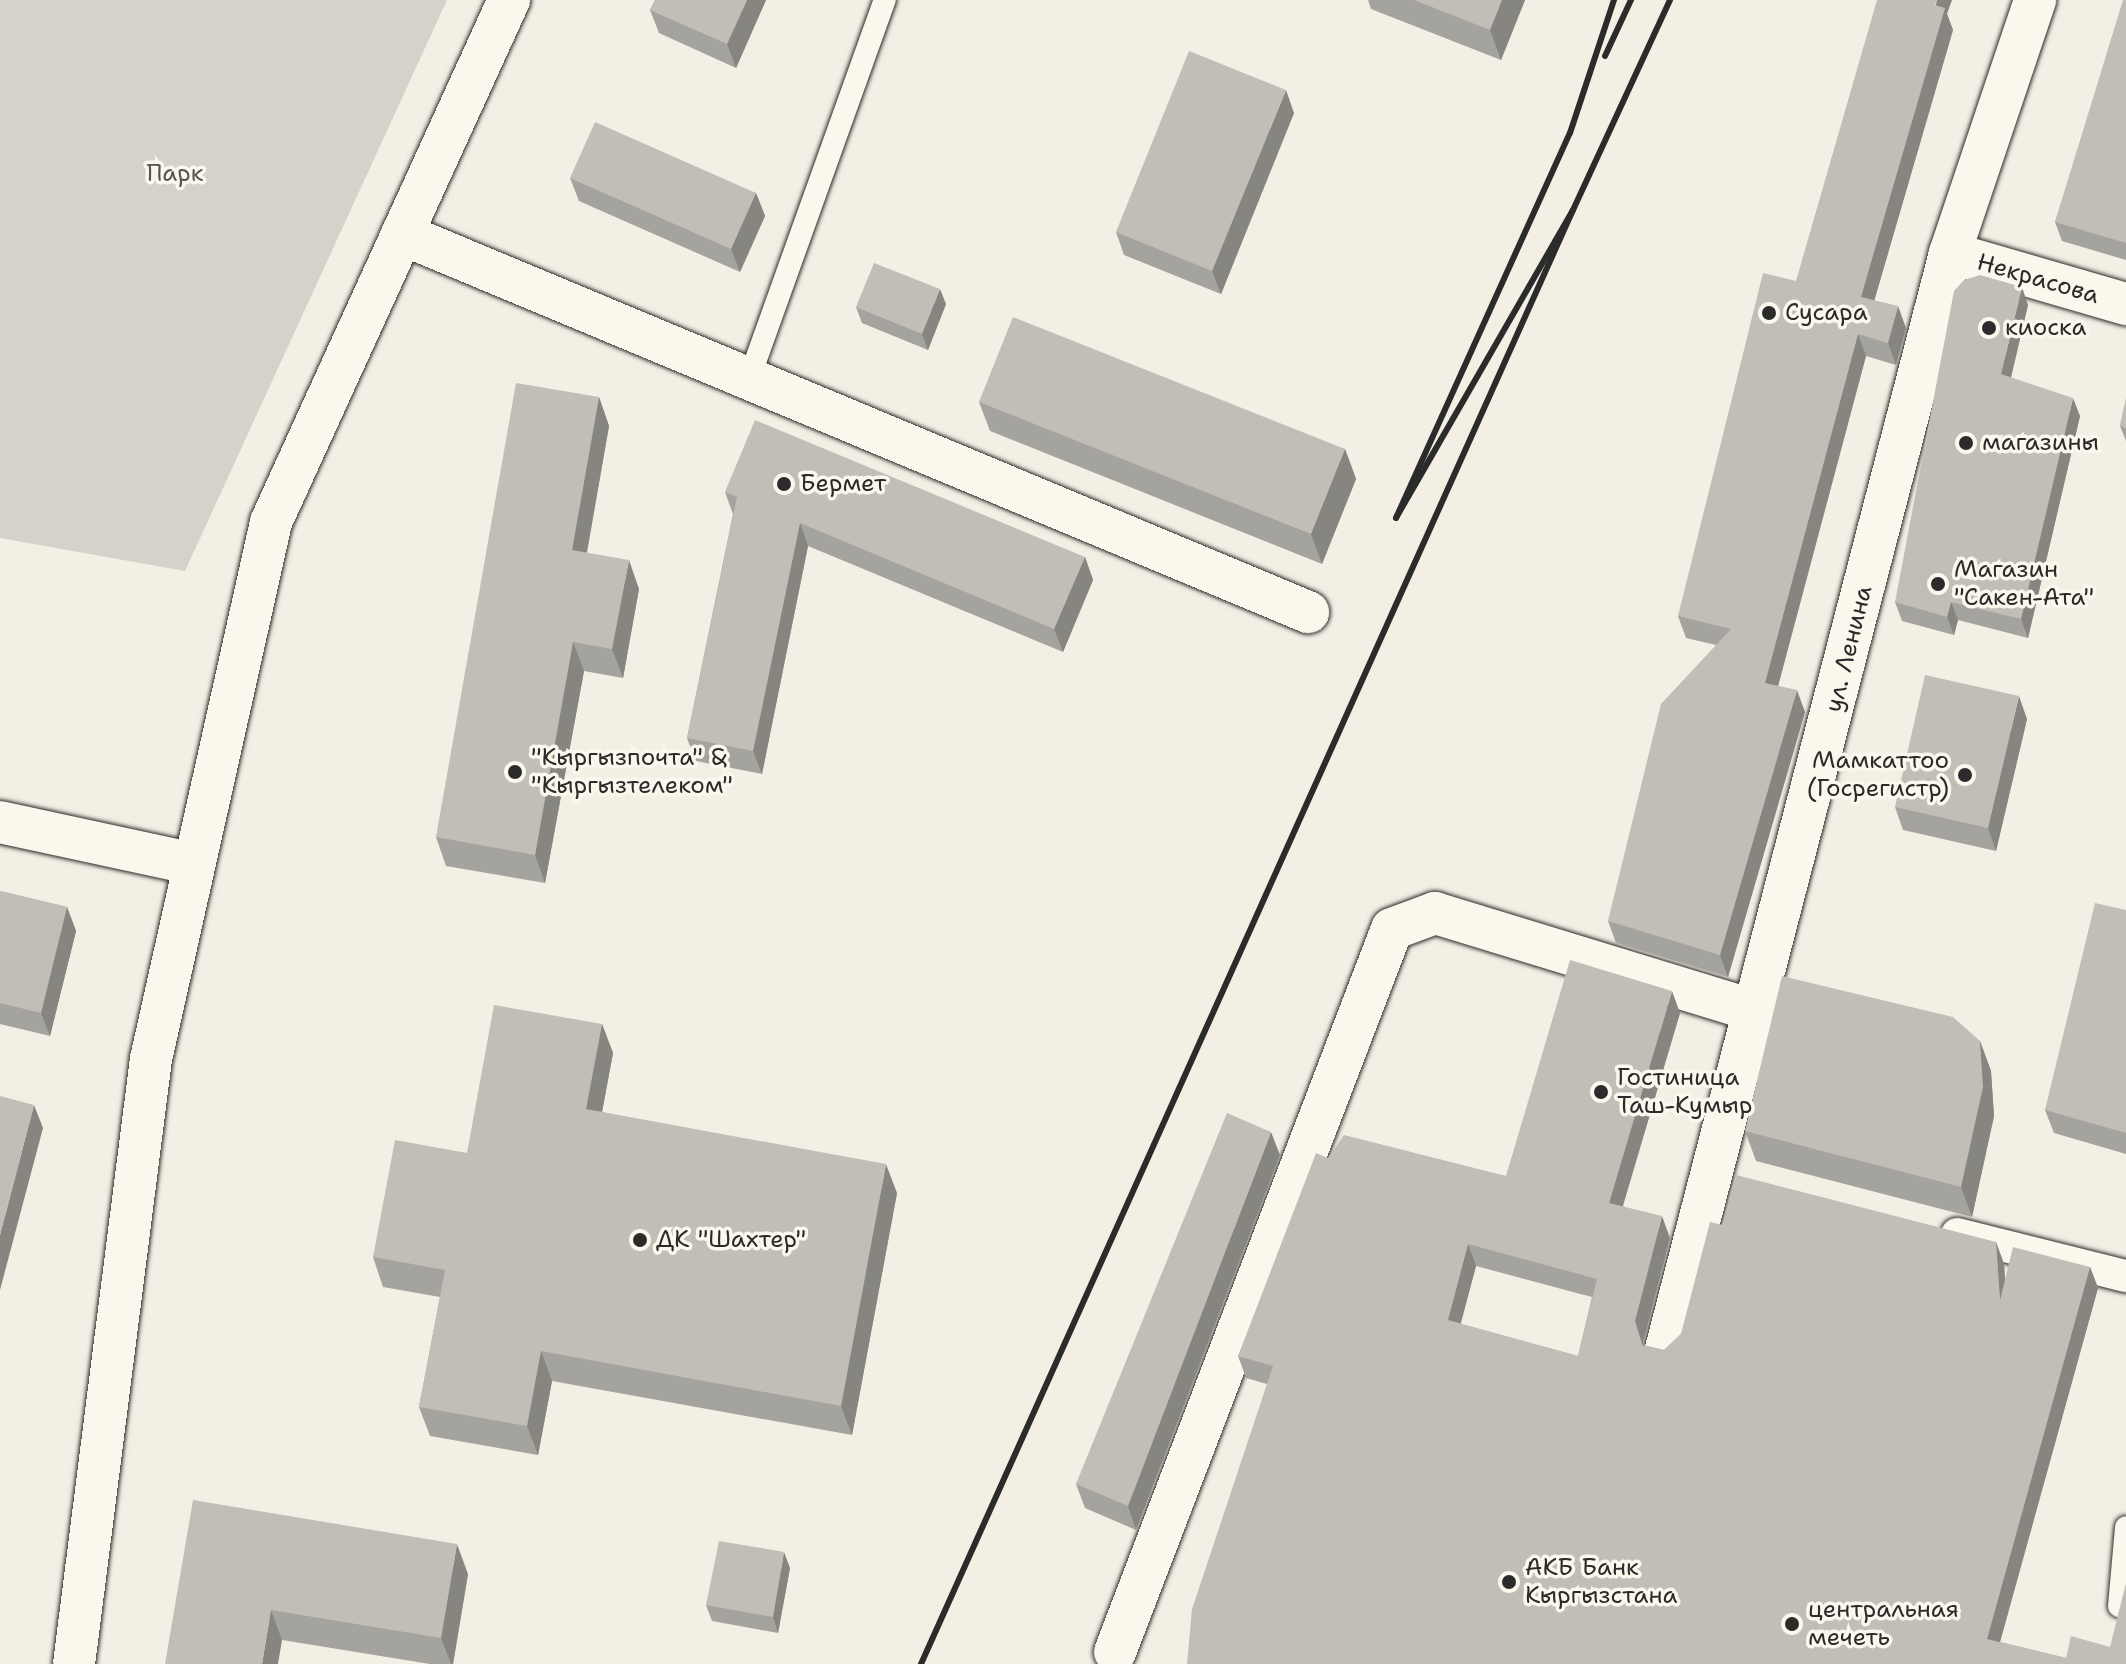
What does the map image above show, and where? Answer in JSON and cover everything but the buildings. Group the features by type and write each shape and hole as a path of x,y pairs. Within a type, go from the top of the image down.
{"street":[{"path":"74,1664 151,1059 271,522 509,0"},
{"name":"ул. Ленина","path":"1666,1349 1729,1174 1756,1011 1950,253 2035,0"},
{"path":"402,234 1308,612"},
{"name":"Некрасова","path":"1950,253 2126,304"},
{"path":"0,822 194,864"},
{"path":"1115,1652 1392,929 1435,913 1756,1011"},
{"path":"1929,1227 2126,1276"}],"lane":[{"path":"749,379 885,0"},
{"path":"2119,1606 2126,1527"}],"green space":[{"name":"Парк","path":"0,0 447,0 185,571 0,538"}],"railway":[{"path":"921,1664 1573,210 1396,518 1570,133 1614,0"},
{"path":"1605,56 1631,0"},
{"path":"1573,210 1670,0"}],"place":[{"name":"Сусара","path":"1769,313"},
{"name":"киоска","path":"1989,328"},
{"name":"магазины","path":"1966,443"},
{"name":"Бермет","path":"784,484"},
{"name":"Магазин \"Сакен-Ата\"","path":"1938,584"},
{"name":"\"Кыргызпочта\" & \"Кыргызтелеком\"","path":"515,772"},
{"name":"Мамкаттоо (Госрегистр)","path":"1965,775"},
{"name":"Гостиница Таш-Кумыр","path":"1601,1092"},
{"name":"ДК \"Шахтер\"","path":"640,1240"},
{"name":"АКБ Банк Кыргызстана","path":"1509,1582"},
{"name":"центральная мечеть","path":"1792,1624"}]}
